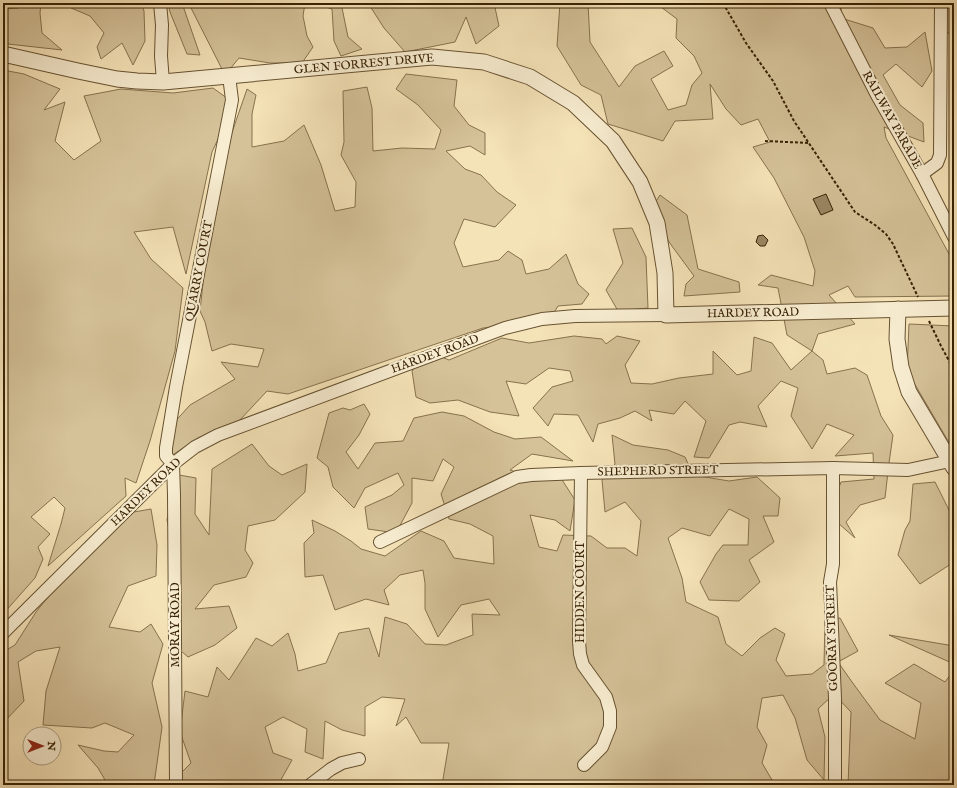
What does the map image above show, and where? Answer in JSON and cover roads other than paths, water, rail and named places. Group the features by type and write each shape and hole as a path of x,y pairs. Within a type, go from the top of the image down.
{"street":[{"path":"160,3 163,82"},
{"name":"RAILWAY PARADE","path":"830,3 877,95 922,174 954,237"},
{"path":"922,174 937,163 940,155 941,3"},
{"name":"GLEN FORREST DRIVE","path":"3,54 117,79 137,81 163,82 432,57 484,62 530,77 573,103 613,141 640,182 657,223 665,273 666,315"},
{"name":"QUARRY COURT","path":"173,464 166,456 166,448 176,387 232,100 229,76"},
{"name":"HARDEY ROAD","path":"3,633 173,464 194,447 218,435 505,328 542,319 575,316 954,308"},
{"path":"898,309 896,339 901,367 909,392 952,465"},
{"name":"MORAY ROAD","path":"173,464 176,785"},
{"name":"SHEPHERD STREET","path":"380,542 517,476 581,473 833,468 908,470 952,465"},
{"name":"GOORAY STREET","path":"833,468 834,564 830,582 835,698 835,785"},
{"name":"HIDDEN COURT","path":"581,473 580,654 583,665 606,697 610,711 610,727 602,747 584,765"},
{"path":"310,785 331,768 342,763 359,759"}]}
